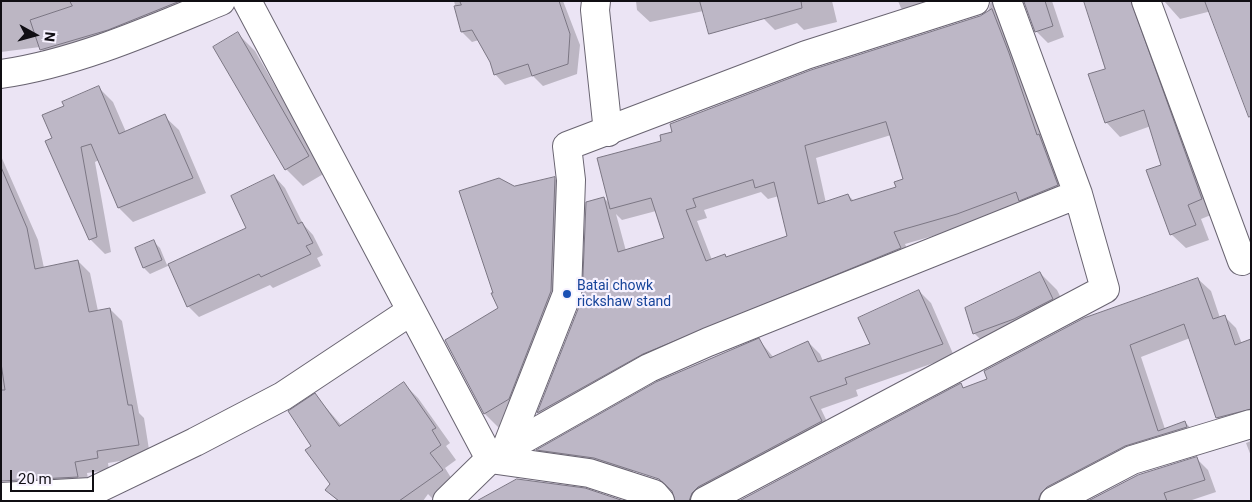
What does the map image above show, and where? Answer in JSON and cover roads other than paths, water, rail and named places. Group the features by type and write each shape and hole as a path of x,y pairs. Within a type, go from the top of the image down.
{"street":[{"path":"1,74 28,70 130,38 222,1"},
{"path":"247,1 411,310 498,454 589,473 654,494 660,501"},
{"path":"498,454 567,294 571,180 567,146 608,132 806,55 975,1"},
{"path":"705,501 1105,290 1078,194 1007,1"},
{"path":"1146,1 1242,261"},
{"path":"595,3 608,132"},
{"path":"447,501 498,454 628,382 649,368 708,342 1078,194"},
{"path":"1,497 91,492 196,442 283,396 411,310"},
{"path":"1054,501 1132,460 1251,424"}],"place":[{"name":"Batai chowk rickshaw stand","path":"567,294"}]}
